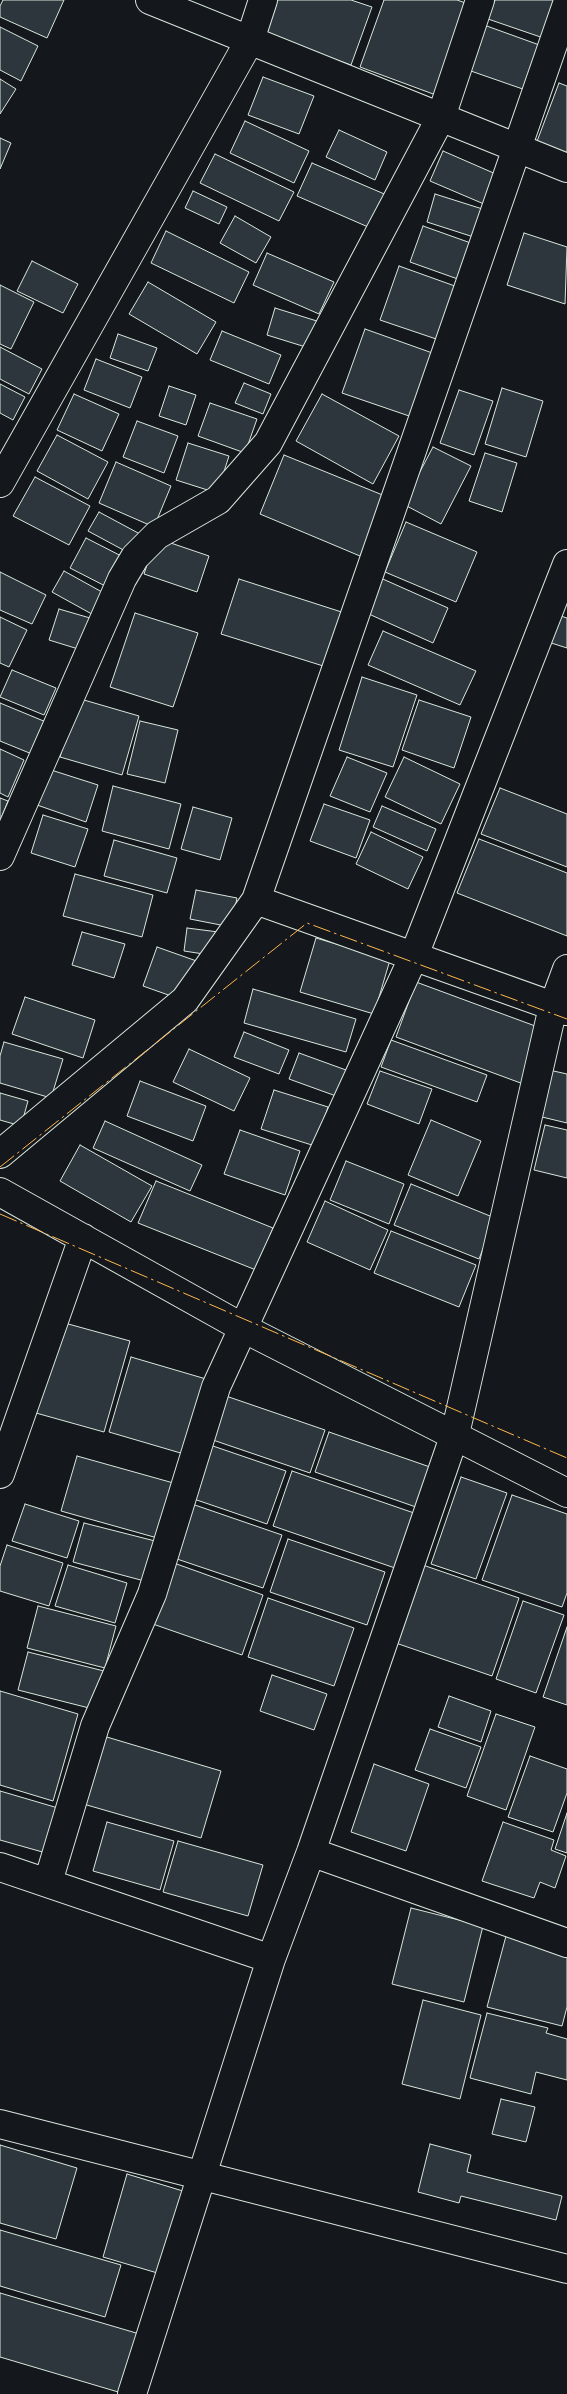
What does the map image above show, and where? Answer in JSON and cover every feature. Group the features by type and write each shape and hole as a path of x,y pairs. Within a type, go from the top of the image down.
{"street":[{"path":"150,0 567,168"},
{"path":"0,483 250,40 263,0"},
{"path":"0,856 122,579 135,557 157,535 218,500 268,443 441,117 480,0"},
{"path":"0,1154 185,1000 256,900 567,4"},
{"path":"48,1882 95,1726 152,1594 210,1405 413,958 567,564"},
{"path":"256,900 413,958 560,1009"},
{"path":"132,2394 271,1959 311,1852 455,1434 560,1009 567,969"},
{"path":"0,1192 245,1328 567,1493"},
{"path":"0,1474 83,1238"},
{"path":"311,1852 567,1943"},
{"path":"0,1867 271,1959"},
{"path":"0,2124 567,2268"}],"building":[{"path":"3,0 64,0 47,38 0,17 0,6"},
{"path":"276,0 351,0 372,7 351,65 264,34"},
{"path":"384,0 457,0 477,7 444,98 360,67"},
{"path":"495,0 567,0 558,43 488,19"},
{"path":"484,25 556,51 540,95 468,70"},
{"path":"0,27 38,46 21,81 0,70"},
{"path":"263,77 314,96 299,134 248,115"},
{"path":"0,79 16,89 0,114"},
{"path":"559,83 567,86 567,156 536,144"},
{"path":"245,121 309,151 294,183 230,153"},
{"path":"339,130 387,152 375,180 326,157"},
{"path":"0,138 11,143 0,169"},
{"path":"443,151 505,178 491,207 430,181"},
{"path":"215,154 294,192 279,221 200,183"},
{"path":"312,163 389,196 375,230 297,196"},
{"path":"193,191 227,207 219,224 185,208"},
{"path":"435,194 492,212 483,240 427,222"},
{"path":"235,216 271,237 256,263 220,243"},
{"path":"423,226 482,247 469,283 410,262"},
{"path":"166,231 249,272 234,303 151,263"},
{"path":"524,233 567,247 565,304 507,285"},
{"path":"267,253 334,282 319,314 253,285"},
{"path":"32,261 78,284 63,313 17,291"},
{"path":"399,266 466,290 448,343 380,320"},
{"path":"148,282 216,322 197,354 129,314"},
{"path":"0,285 34,302 11,349 0,344"},
{"path":"275,308 333,326 325,353 267,335"},
{"path":"365,329 438,355 415,418 342,393"},
{"path":"222,331 281,355 269,384 210,360"},
{"path":"118,334 157,348 148,371 110,358"},
{"path":"0,347 42,369 29,394 0,379"},
{"path":"96,359 142,377 130,408 84,390"},
{"path":"244,383 271,394 263,414 235,403"},
{"path":"0,384 25,397 13,420 0,413"},
{"path":"169,386 196,395 186,425 159,416"},
{"path":"502,388 543,401 526,457 485,444"},
{"path":"459,390 493,401 474,455 440,443"},
{"path":"74,394 119,414 102,451 57,430"},
{"path":"322,394 399,436 373,484 296,441"},
{"path":"210,403 257,419 245,453 198,436"},
{"path":"137,421 178,436 164,473 123,457"},
{"path":"57,435 108,462 88,499 37,471"},
{"path":"188,443 229,456 217,493 176,480"},
{"path":"433,447 471,466 441,524 403,504"},
{"path":"485,453 517,463 502,512 469,501"},
{"path":"284,455 385,496 360,556 260,514"},
{"path":"116,462 171,486 154,527 99,503"},
{"path":"35,477 90,506 69,545 13,516"},
{"path":"99,512 140,534 129,553 88,531"},
{"path":"406,522 477,552 456,602 385,572"},
{"path":"86,538 131,561 115,591 70,568"},
{"path":"156,538 209,556 197,592 144,574"},
{"path":"64,571 111,597 99,618 52,592"},
{"path":"0,572 46,595 32,624 0,610"},
{"path":"376,576 448,608 433,643 360,610"},
{"path":"239,579 354,616 336,670 221,634"},
{"path":"59,609 97,620 88,652 49,640"},
{"path":"135,613 198,633 173,707 110,687"},
{"path":"554,614 567,618 567,648 545,641"},
{"path":"0,617 27,630 9,667 0,663"},
{"path":"383,631 476,671 460,705 368,665"},
{"path":"12,670 56,688 44,715 0,697"},
{"path":"362,677 417,695 393,767 339,750"},
{"path":"77,698 139,716 122,775 60,757"},
{"path":"419,700 471,717 454,768 402,750"},
{"path":"0,703 46,722 32,754 0,741"},
{"path":"140,721 178,730 165,783 127,774"},
{"path":"0,749 24,760 8,797 0,793"},
{"path":"347,757 387,773 370,812 330,796"},
{"path":"404,757 460,784 441,824 385,797"},
{"path":"48,769 98,785 86,822 37,805"},
{"path":"113,786 181,804 169,849 102,831"},
{"path":"500,788 567,814 567,867 481,834"},
{"path":"0,798 8,801 0,821"},
{"path":"324,804 370,820 356,858 310,841"},
{"path":"382,806 436,829 427,851 373,827"},
{"path":"193,807 232,818 220,860 181,849"},
{"path":"43,815 88,829 75,867 31,853"},
{"path":"371,832 423,857 408,889 356,864"},
{"path":"479,839 567,873 567,936 457,893"},
{"path":"114,840 177,858 167,893 104,876"},
{"path":"75,874 153,895 142,937 63,916"},
{"path":"196,890 237,898 231,927 190,919"},
{"path":"187,928 234,934 230,958 184,951"},
{"path":"82,932 125,944 114,978 72,965"},
{"path":"316,938 390,960 374,1014 300,992"},
{"path":"157,947 205,964 191,1003 143,986"},
{"path":"416,982 546,1030 526,1085 396,1037"},
{"path":"253,989 356,1019 346,1052 244,1023"},
{"path":"25,997 95,1020 83,1058 12,1034"},
{"path":"244,1032 289,1050 279,1074 234,1057"},
{"path":"391,1040 487,1075 477,1102 381,1067"},
{"path":"4,1042 63,1059 51,1098 0,1083 0,1056"},
{"path":"189,1049 250,1078 234,1111 173,1082"},
{"path":"299,1053 346,1070 336,1096 289,1079"},
{"path":"549,1070 567,1074 567,1123 538,1116"},
{"path":"380,1071 432,1089 419,1124 367,1104"},
{"path":"140,1081 206,1106 193,1141 127,1116"},
{"path":"274,1090 328,1107 315,1146 261,1129"},
{"path":"0,1093 28,1101 21,1126 0,1120"},
{"path":"431,1120 481,1141 458,1196 408,1175"},
{"path":"105,1121 202,1165 190,1191 93,1148"},
{"path":"545,1125 567,1130 567,1178 534,1170"},
{"path":"240,1130 300,1151 285,1195 224,1174"},
{"path":"80,1145 152,1186 131,1222 60,1181"},
{"path":"346,1161 404,1184 389,1224 330,1200"},
{"path":"156,1181 273,1228 256,1270 138,1223"},
{"path":"411,1184 495,1218 479,1259 394,1225"},
{"path":"325,1201 388,1230 370,1270 307,1242"},
{"path":"391,1231 476,1265 459,1307 374,1273"},
{"path":"61,1322 130,1341 104,1432 36,1413"},
{"path":"131,1357 206,1379 184,1454 109,1432"},
{"path":"223,1395 325,1430 310,1473 207,1438"},
{"path":"329,1432 430,1467 416,1507 315,1472"},
{"path":"207,1444 286,1471 267,1524 188,1497"},
{"path":"77,1456 177,1484 161,1539 61,1511"},
{"path":"292,1471 414,1513 395,1568 273,1526"},
{"path":"461,1477 507,1493 476,1579 431,1564"},
{"path":"512,1495 567,1514 567,1593 562,1607 482,1580"},
{"path":"189,1503 282,1535 263,1588 171,1557"},
{"path":"25,1504 79,1521 67,1558 12,1541"},
{"path":"84,1523 163,1543 152,1583 73,1562"},
{"path":"288,1539 385,1572 367,1625 270,1592"},
{"path":"7,1545 63,1563 49,1606 0,1591 0,1566"},
{"path":"171,1562 263,1595 242,1655 150,1623"},
{"path":"414,1562 519,1598 492,1676 387,1640"},
{"path":"68,1565 127,1583 115,1623 55,1606"},
{"path":"268,1598 354,1628 334,1686 248,1657"},
{"path":"523,1601 564,1615 536,1693 496,1679"},
{"path":"38,1606 116,1626 105,1668 27,1648"},
{"path":"567,1627 567,1705 543,1697"},
{"path":"28,1652 104,1671 93,1709 18,1690"},
{"path":"272,1675 327,1694 314,1730 260,1711"},
{"path":"0,1691 78,1714 53,1801 0,1785"},
{"path":"449,1696 491,1711 481,1742 438,1727"},
{"path":"496,1714 535,1727 506,1810 467,1796"},
{"path":"430,1729 481,1747 466,1788 415,1770"},
{"path":"100,1735 221,1771 201,1838 80,1803"},
{"path":"530,1756 567,1769 567,1793 553,1832 508,1817"},
{"path":"374,1764 429,1784 406,1851 351,1832"},
{"path":"0,1791 58,1808 46,1853 0,1840"},
{"path":"567,1813 567,1853 555,1849"},
{"path":"107,1822 174,1841 160,1890 93,1871"},
{"path":"503,1822 554,1840 551,1850 566,1856 555,1888 540,1882 534,1898 482,1881"},
{"path":"178,1841 263,1865 248,1916 163,1892"},
{"path":"411,1908 483,1926 464,2002 392,1984"},
{"path":"506,1936 567,1952 567,2007 562,2026 487,2007"},
{"path":"423,2000 481,2015 460,2099 402,2084"},
{"path":"487,2013 548,2028 546,2033 567,2039 567,2080 536,2072 531,2094 470,2078"},
{"path":"501,2099 535,2107 526,2142 492,2134"},
{"path":"430,2144 471,2155 467,2172 562,2196 556,2220 461,2196 459,2203 418,2192"},
{"path":"0,2145 77,2168 56,2239 0,2223"},
{"path":"127,2174 196,2195 171,2277 103,2257"},
{"path":"0,2230 121,2265 105,2317 0,2286"},
{"path":"0,2293 143,2335 125,2394 0,2357"}],"power":[{"path":"0,1167 307,923 567,1019"},
{"path":"0,1214 567,1458"}]}
